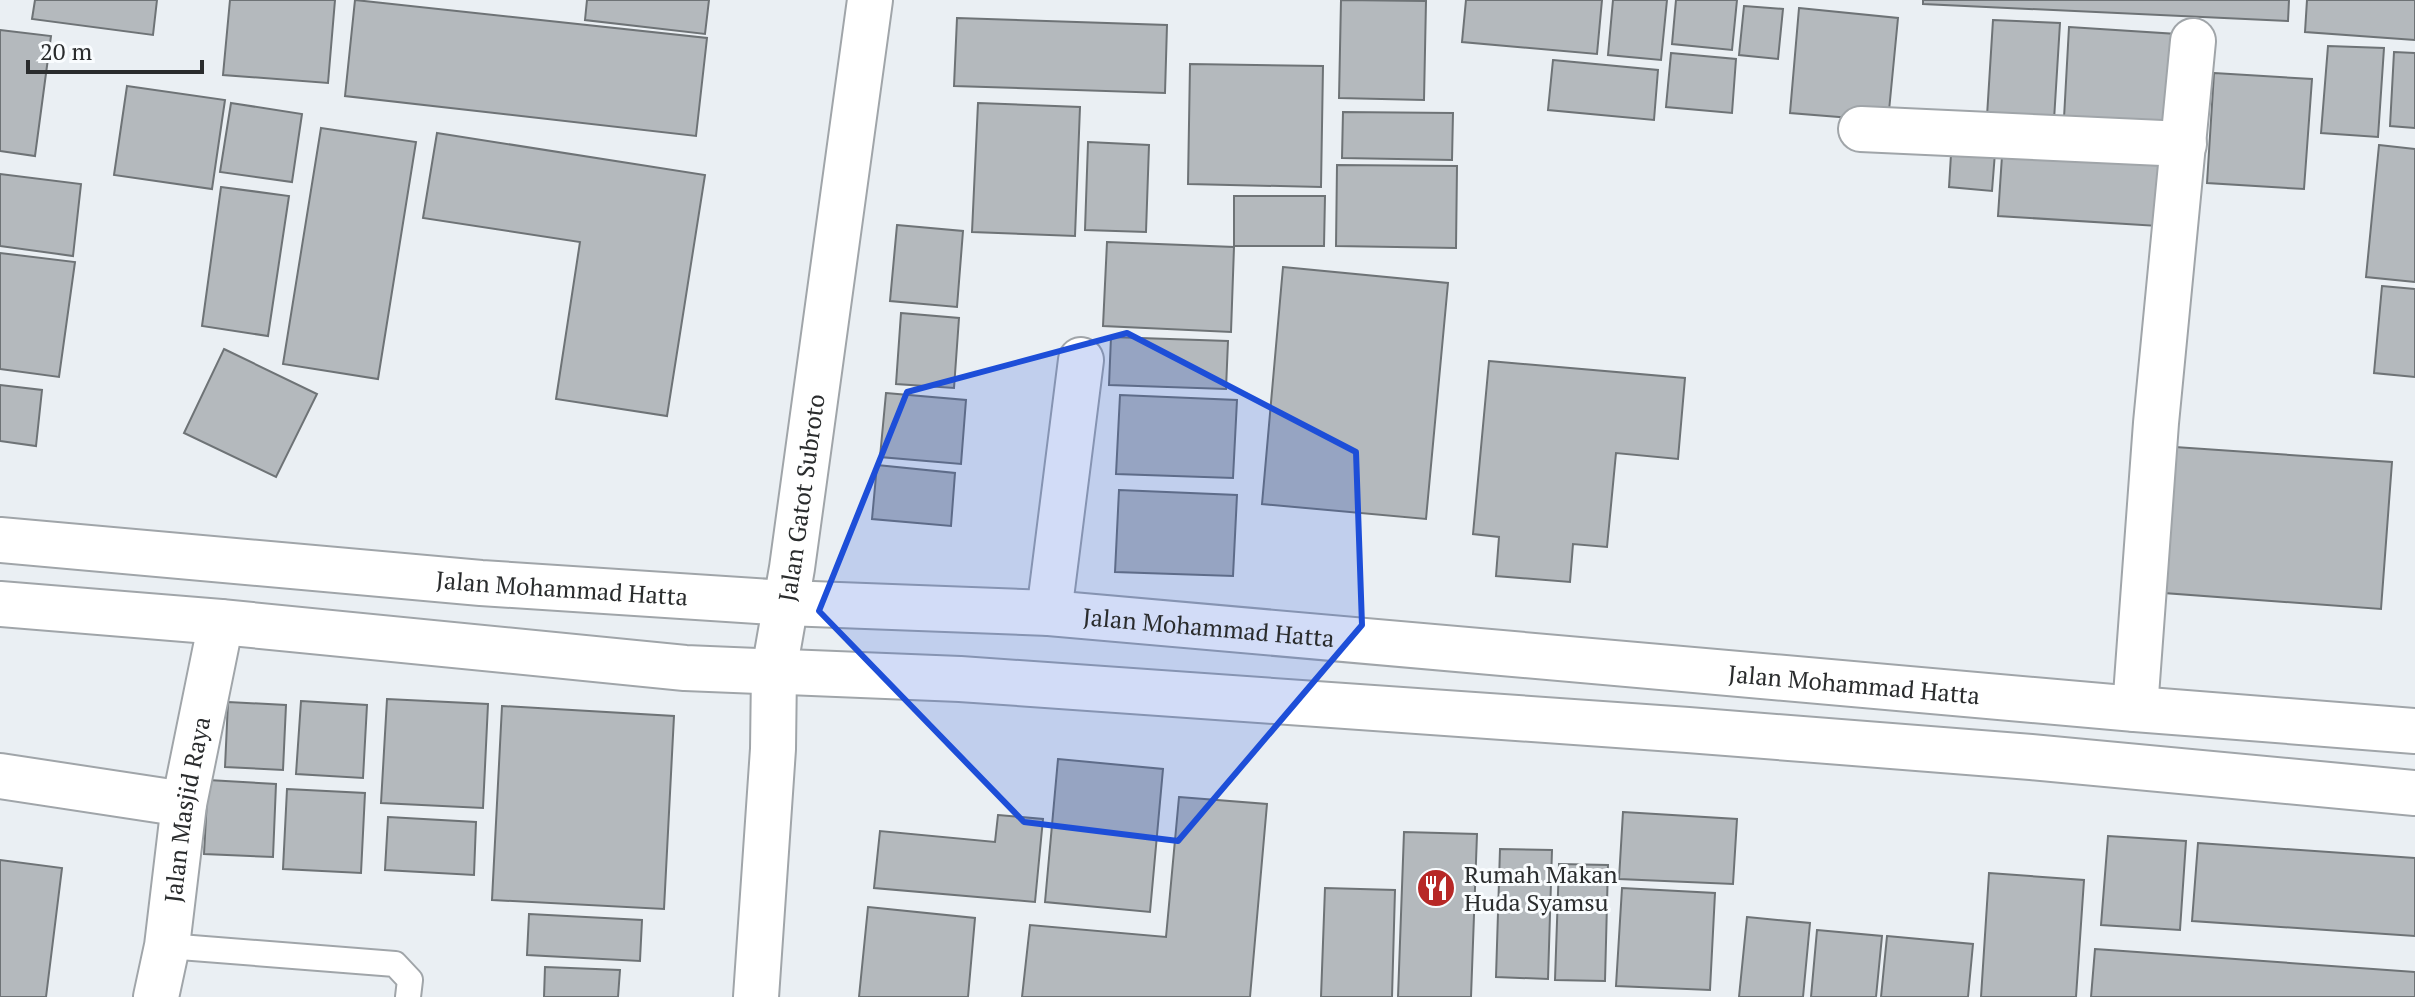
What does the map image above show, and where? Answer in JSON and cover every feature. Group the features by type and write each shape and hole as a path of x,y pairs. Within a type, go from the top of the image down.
{"main road":[{"name":"Jalan Gatot Subroto","path":"756,997 773,749 774,671 870,0"},
{"path":"2135,709 2156,423 2193,41"},
{"path":"1861,129 2184,144"},
{"path":"1049,613 1081,360"},
{"name":"Jalan Mohammad Hatta","path":"0,540 481,583 786,603 1049,613 2415,731"},
{"path":"0,604 221,622 685,668 960,679 1688,730 2415,793"},
{"name":"Jalan Masjid Raya","path":"156,997 167,946 184,804 221,622"},
{"path":"0,776 184,804"}],"lane":[{"path":"167,946 395,964 410,980 408,997"}],"highlighted area":[{"path":"1127,333 1356,452 1362,625 1178,841 1024,822 819,611 907,392"}],"building":[{"path":"35,0 157,0 153,35 32,19"},
{"path":"230,0 335,0 328,83 223,75"},
{"path":"355,0 707,38 696,136 345,96"},
{"path":"587,0 709,0 705,34 585,20"},
{"path":"1341,0 1426,1 1424,100 1339,98"},
{"path":"1466,0 1602,0 1597,54 1462,42"},
{"path":"1613,0 1667,0 1661,60 1608,55"},
{"path":"1676,0 1737,0 1732,50 1672,44"},
{"path":"1923,0 2289,0 2288,21 1923,4"},
{"path":"2307,0 2415,0 2415,40 2305,32"},
{"path":"1744,6 1783,9 1778,59 1739,55"},
{"path":"1799,8 1898,18 1888,121 1790,113"},
{"path":"957,18 1167,25 1165,93 954,86"},
{"path":"1993,20 2060,23 2054,120 1987,116"},
{"path":"2069,27 2177,34 2171,125 2064,118"},
{"path":"0,30 51,36 35,156 0,151"},
{"path":"2328,46 2384,48 2378,137 2321,133"},
{"path":"2394,52 2415,53 2415,128 2390,126"},
{"path":"1671,53 1736,59 1732,113 1666,107"},
{"path":"1553,60 1658,70 1654,120 1548,110"},
{"path":"1190,64 1323,66 1321,187 1188,184"},
{"path":"2214,73 2312,79 2304,189 2207,183"},
{"path":"127,86 225,100 212,189 114,175"},
{"path":"231,103 302,114 292,182 220,172"},
{"path":"978,103 1080,107 1075,236 972,232"},
{"path":"1343,112 1453,113 1452,160 1342,158"},
{"path":"321,128 416,142 378,379 283,364"},
{"path":"437,133 705,175 667,416 556,399 580,242 423,218"},
{"path":"1952,138 1996,140 1992,191 1949,187"},
{"path":"2003,141 2162,151 2158,226 1998,216"},
{"path":"1088,142 1149,145 1146,232 1085,230"},
{"path":"2379,145 2415,149 2415,282 2366,277"},
{"path":"1337,165 1457,166 1456,248 1336,246"},
{"path":"0,174 81,184 73,256 0,246"},
{"path":"221,187 289,196 268,336 202,326"},
{"path":"1234,196 1325,196 1324,246 1234,246"},
{"path":"897,225 963,231 957,307 890,301"},
{"path":"1107,242 1234,247 1231,332 1103,326"},
{"path":"0,253 75,262 59,377 0,369"},
{"path":"1283,267 1448,283 1426,519 1262,504"},
{"path":"2382,286 2415,289 2415,377 2374,373"},
{"path":"901,313 959,318 954,388 896,384"},
{"path":"1111,337 1228,341 1226,389 1109,385"},
{"path":"224,349 317,394 276,477 184,433"},
{"path":"1489,361 1685,378 1678,459 1616,453 1607,547 1573,544 1570,582 1496,576 1499,537 1473,534"},
{"path":"0,385 42,390 36,446 0,441"},
{"path":"886,393 966,400 961,464 880,457"},
{"path":"1120,395 1237,400 1233,478 1116,474"},
{"path":"2175,447 2392,462 2381,609 2164,593"},
{"path":"877,465 955,473 951,526 872,519"},
{"path":"1119,490 1237,495 1233,576 1115,572"},
{"path":"387,699 488,704 483,808 381,803"},
{"path":"301,701 367,705 363,778 296,774"},
{"path":"228,702 286,705 283,770 225,767"},
{"path":"502,706 674,716 664,909 492,900"},
{"path":"1058,759 1163,769 1150,912 1045,902"},
{"path":"208,780 276,784 273,857 204,854"},
{"path":"287,789 365,793 361,873 283,869"},
{"path":"1179,797 1267,804 1250,997 1022,997 1030,925 1166,937"},
{"path":"1623,812 1737,819 1733,884 1619,879"},
{"path":"998,815 1043,819 1035,902 874,888 880,831 995,842"},
{"path":"388,817 476,822 474,875 385,870"},
{"path":"1404,832 1477,834 1471,997 1398,997"},
{"path":"2108,836 2186,841 2180,930 2101,925"},
{"path":"2198,843 2415,858 2415,936 2192,921"},
{"path":"1500,849 1552,850 1548,979 1496,977"},
{"path":"0,860 62,868 46,997 0,997"},
{"path":"1559,864 1608,865 1605,981 1555,980"},
{"path":"1989,873 2084,880 2076,997 1981,997"},
{"path":"1325,888 1395,890 1392,997 1321,997"},
{"path":"1622,888 1715,893 1710,990 1616,986"},
{"path":"868,907 975,918 968,997 859,997"},
{"path":"529,914 642,920 640,961 527,955"},
{"path":"1747,917 1810,923 1803,997 1739,997"},
{"path":"1817,930 1882,936 1876,997 1811,997"},
{"path":"1887,936 1973,944 1968,997 1881,997"},
{"path":"2095,949 2415,972 2415,997 2091,997"},
{"path":"545,967 620,970 618,997 544,997"}],"place":[{"name":"Rumah Makan Huda Syamsu","path":"1436,888"}]}
